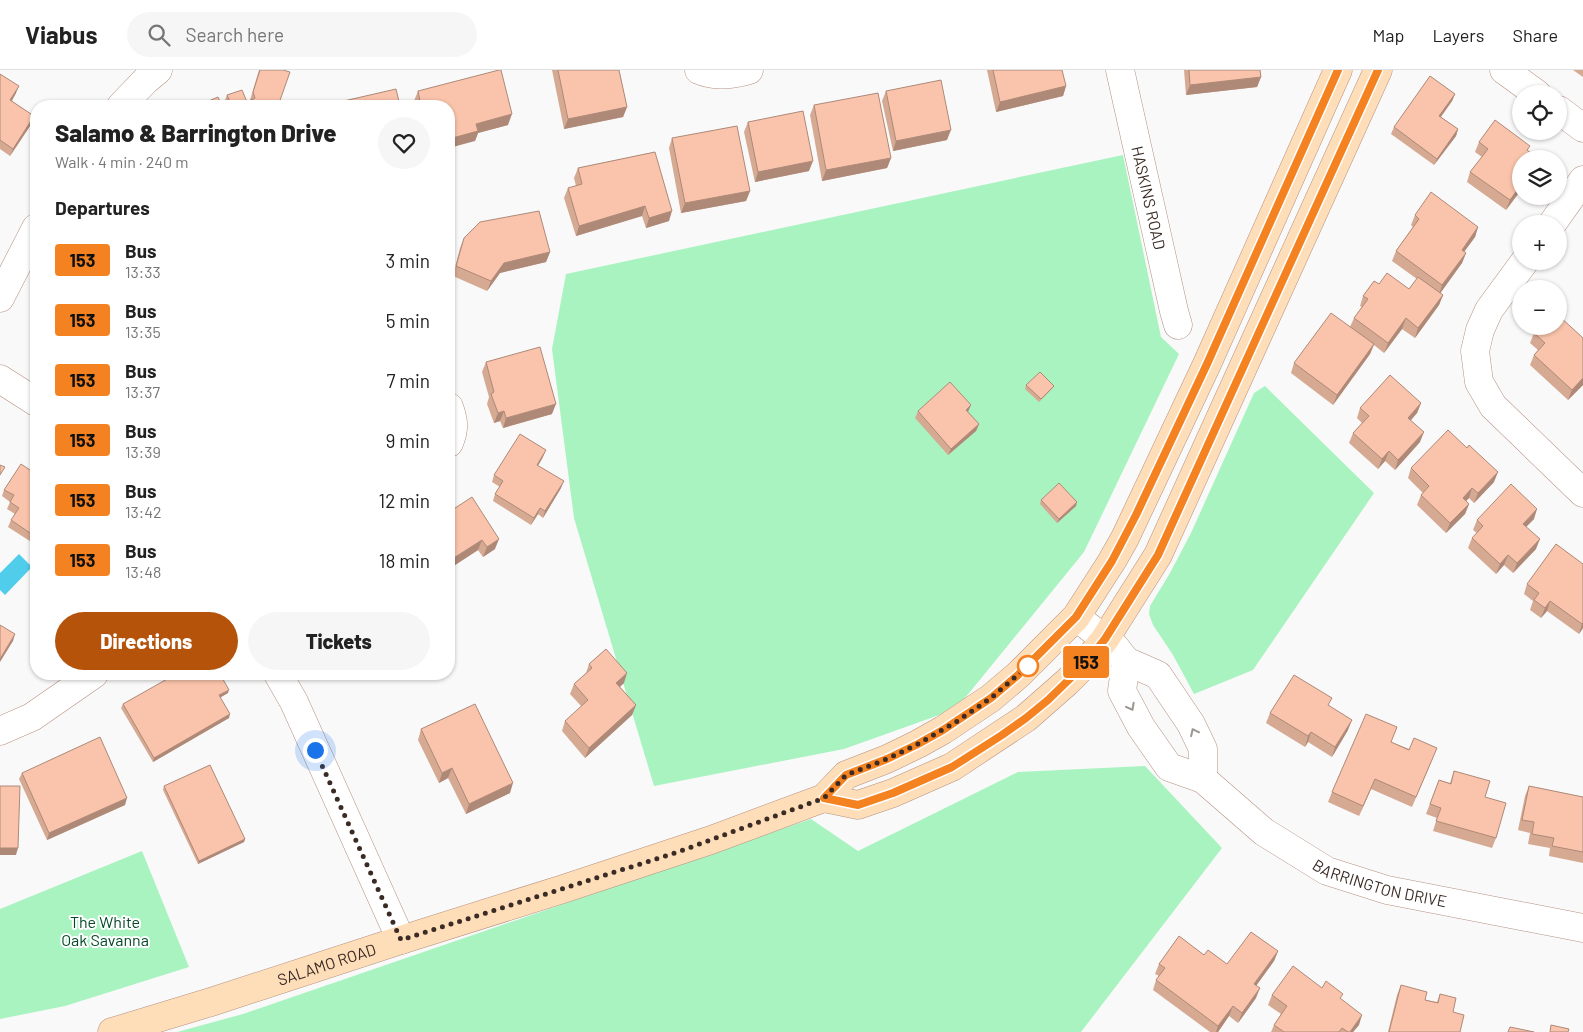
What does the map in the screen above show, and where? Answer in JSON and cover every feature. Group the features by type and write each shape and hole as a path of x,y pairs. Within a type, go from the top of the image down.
{"main road":[{"name":"SALAMO ROAD","path":"112,1032 678,852 824,798 846,775 887,759 918,744 991,698 1018,675 1076,617 1112,561 1136,515 1207,364 1338,70"},
{"path":"824,798 858,805 893,793 952,767 1002,735 1048,700 1083,666 1105,639 1158,555 1378,70"}],"street":[{"path":"127,100 158,70"},
{"path":"698,70 715,75 734,74 749,70"},
{"name":"HASKINS ROAD","path":"1120,70 1178,326"},
{"path":"1504,70 1525,85"},
{"path":"1567,116 1583,128"},
{"path":"1558,215 1583,180"},
{"path":"0,298 30,240"},
{"path":"1518,270 1489,310 1480,330 1475,351 1479,382 1492,406 1583,493"},
{"path":"0,379 30,398"},
{"path":"1076,617 1115,647 1126,661 1158,675 1190,724 1203,749 1203,779"},
{"name":"BARRINGTON DRIVE","path":"1126,661 1122,691 1141,727 1169,767 1203,779 1264,832 1327,870 1387,890 1583,928"},
{"path":"0,731 4,731 32,717 85,680"},
{"path":"281,680 297,710 401,940"}],"green space":[{"path":"1123,155 1161,337 1179,354 1084,552 956,709 844,749 654,786 574,518 552,349 566,274"},
{"path":"1265,386 1374,493 1253,670 1194,694 1173,655 1153,625 1149,614 1150,606 1191,533 1254,393"},
{"path":"1145,766 1222,848 1081,1032 177,1032 243,1014 811,819 858,851 1018,772"},
{"name":"The White Oak Savanna","path":"142,851 189,967 65,1006 0,1019 0,909"}],"water":[{"path":"19,554 30,565 30,569 5,595 0,590 0,573"}],"building":[{"path":"260,70 283,70 290,72 280,100 251,100 255,98 253,92"},
{"path":"501,70 512,114 476,124 478,131 455,137 455,100 420,100 418,91"},
{"path":"558,70 619,70 627,107 568,119"},
{"path":"993,70 1062,70 1066,86 1000,102"},
{"path":"1189,70 1260,70 1261,77 1190,85"},
{"path":"0,74 19,86 10,100 30,113 30,122 13,149 0,140"},
{"path":"1430,76 1455,94 1439,116 1458,129 1437,159 1394,127"},
{"path":"941,80 951,130 896,141 886,91"},
{"path":"396,89 399,100 348,100"},
{"path":"242,90 246,100 229,100 227,95"},
{"path":"878,93 891,158 826,170 814,105"},
{"path":"803,111 813,161 758,172 748,122"},
{"path":"1495,120 1512,133 1512,140 1522,140 1530,146 1527,150 1512,150 1512,197 1510,200 1470,172 1488,149 1479,142"},
{"path":"737,126 750,191 685,203 672,138"},
{"path":"655,152 672,211 649,218 645,206 579,226 568,188 582,184 578,168"},
{"path":"1431,192 1478,227 1462,250 1466,253 1442,285 1396,251 1419,219 1415,215"},
{"path":"539,211 550,252 504,263 491,281 456,266 464,238 480,222"},
{"path":"1387,273 1409,289 1418,277 1443,295 1418,328 1406,318 1388,343 1354,318 1368,299 1363,296 1374,281 1379,284"},
{"path":"1331,313 1374,344 1337,395 1294,363"},
{"path":"1567,323 1583,338 1583,378 1572,390 1534,355 1545,343 1536,335 1567,335"},
{"path":"540,347 556,404 506,418 504,411 498,413 491,394 494,392 486,362"},
{"path":"1040,372 1054,386 1041,399 1026,385"},
{"path":"1390,375 1421,403 1408,418 1424,432 1398,460 1389,451 1382,459 1353,433 1369,416 1360,408"},
{"path":"950,382 971,405 966,410 979,424 951,449 918,411"},
{"path":"1448,430 1467,448 1469,445 1498,472 1478,493 1472,488 1463,498 1469,504 1450,523 1421,495 1429,486 1411,468"},
{"path":"520,434 546,450 537,465 564,481 545,511 540,508 534,518 495,494 503,481 494,475"},
{"path":"21,464 30,470 30,533 11,520 19,508 10,502 14,495 4,490"},
{"path":"0,465 5,467 0,475"},
{"path":"1059,483 1077,502 1059,519 1041,500"},
{"path":"1511,484 1537,509 1523,524 1540,539 1517,563 1508,555 1500,564 1472,538 1483,526 1477,520"},
{"path":"472,497 499,539 487,547 482,540 455,557 455,508"},
{"path":"1556,544 1583,564 1582,624 1550,601 1545,608 1534,600 1539,593 1527,584"},
{"path":"0,625 15,634 0,659"},
{"path":"606,649 627,673 616,683 636,705 589,748 565,721 588,700 574,684 592,668 589,664"},
{"path":"1294,675 1332,698 1328,705 1352,720 1335,747 1311,732 1308,736 1270,713"},
{"path":"165,680 223,680 229,690 219,695 230,714 154,758 123,704"},
{"path":"475,704 513,783 469,804 452,768 442,773 421,729"},
{"path":"1366,714 1397,727 1391,742 1409,750 1414,738 1437,748 1416,797 1375,779 1363,806 1332,792"},
{"path":"100,737 127,798 49,833 22,773"},
{"path":"210,765 245,839 199,861 164,786"},
{"path":"1454,771 1490,781 1485,797 1506,803 1496,838 1436,821 1441,808 1430,804 1439,780 1451,784"},
{"path":"0,786 20,786 18,848 0,848"},
{"path":"1529,786 1583,797 1583,852 1552,846 1554,838 1532,834 1534,822 1522,820"},
{"path":"1251,932 1278,951 1254,984 1260,988 1242,1013 1233,1006 1218,1026 1156,980 1165,968 1159,964 1179,936 1204,955 1208,950 1227,964"},
{"path":"1293,966 1322,988 1326,981 1343,994 1340,998 1362,1015 1350,1032 1342,1028 1339,1032 1284,1032 1274,1025 1287,1006 1272,995"},
{"path":"1401,985 1427,992 1425,1000 1438,1003 1440,994 1456,998 1453,1012 1464,1015 1460,1032 1389,1032"},
{"path":"1551,1025 1569,1029 1568,1032 1550,1032"},
{"path":"1510,1027 1534,1032 1508,1032"}],"bus line":[{"name":"153","path":"1338,70 1207,364 1125,538 1076,617 1018,675 991,698 918,744 887,759 846,775 824,798 858,805 893,793 952,767 1002,735 1048,700 1083,666 1105,639 1158,555 1378,70"}],"route":[{"path":"315,750 401,940 678,852 824,798 846,775 887,759 956,722 991,698 1028,666"}]}
